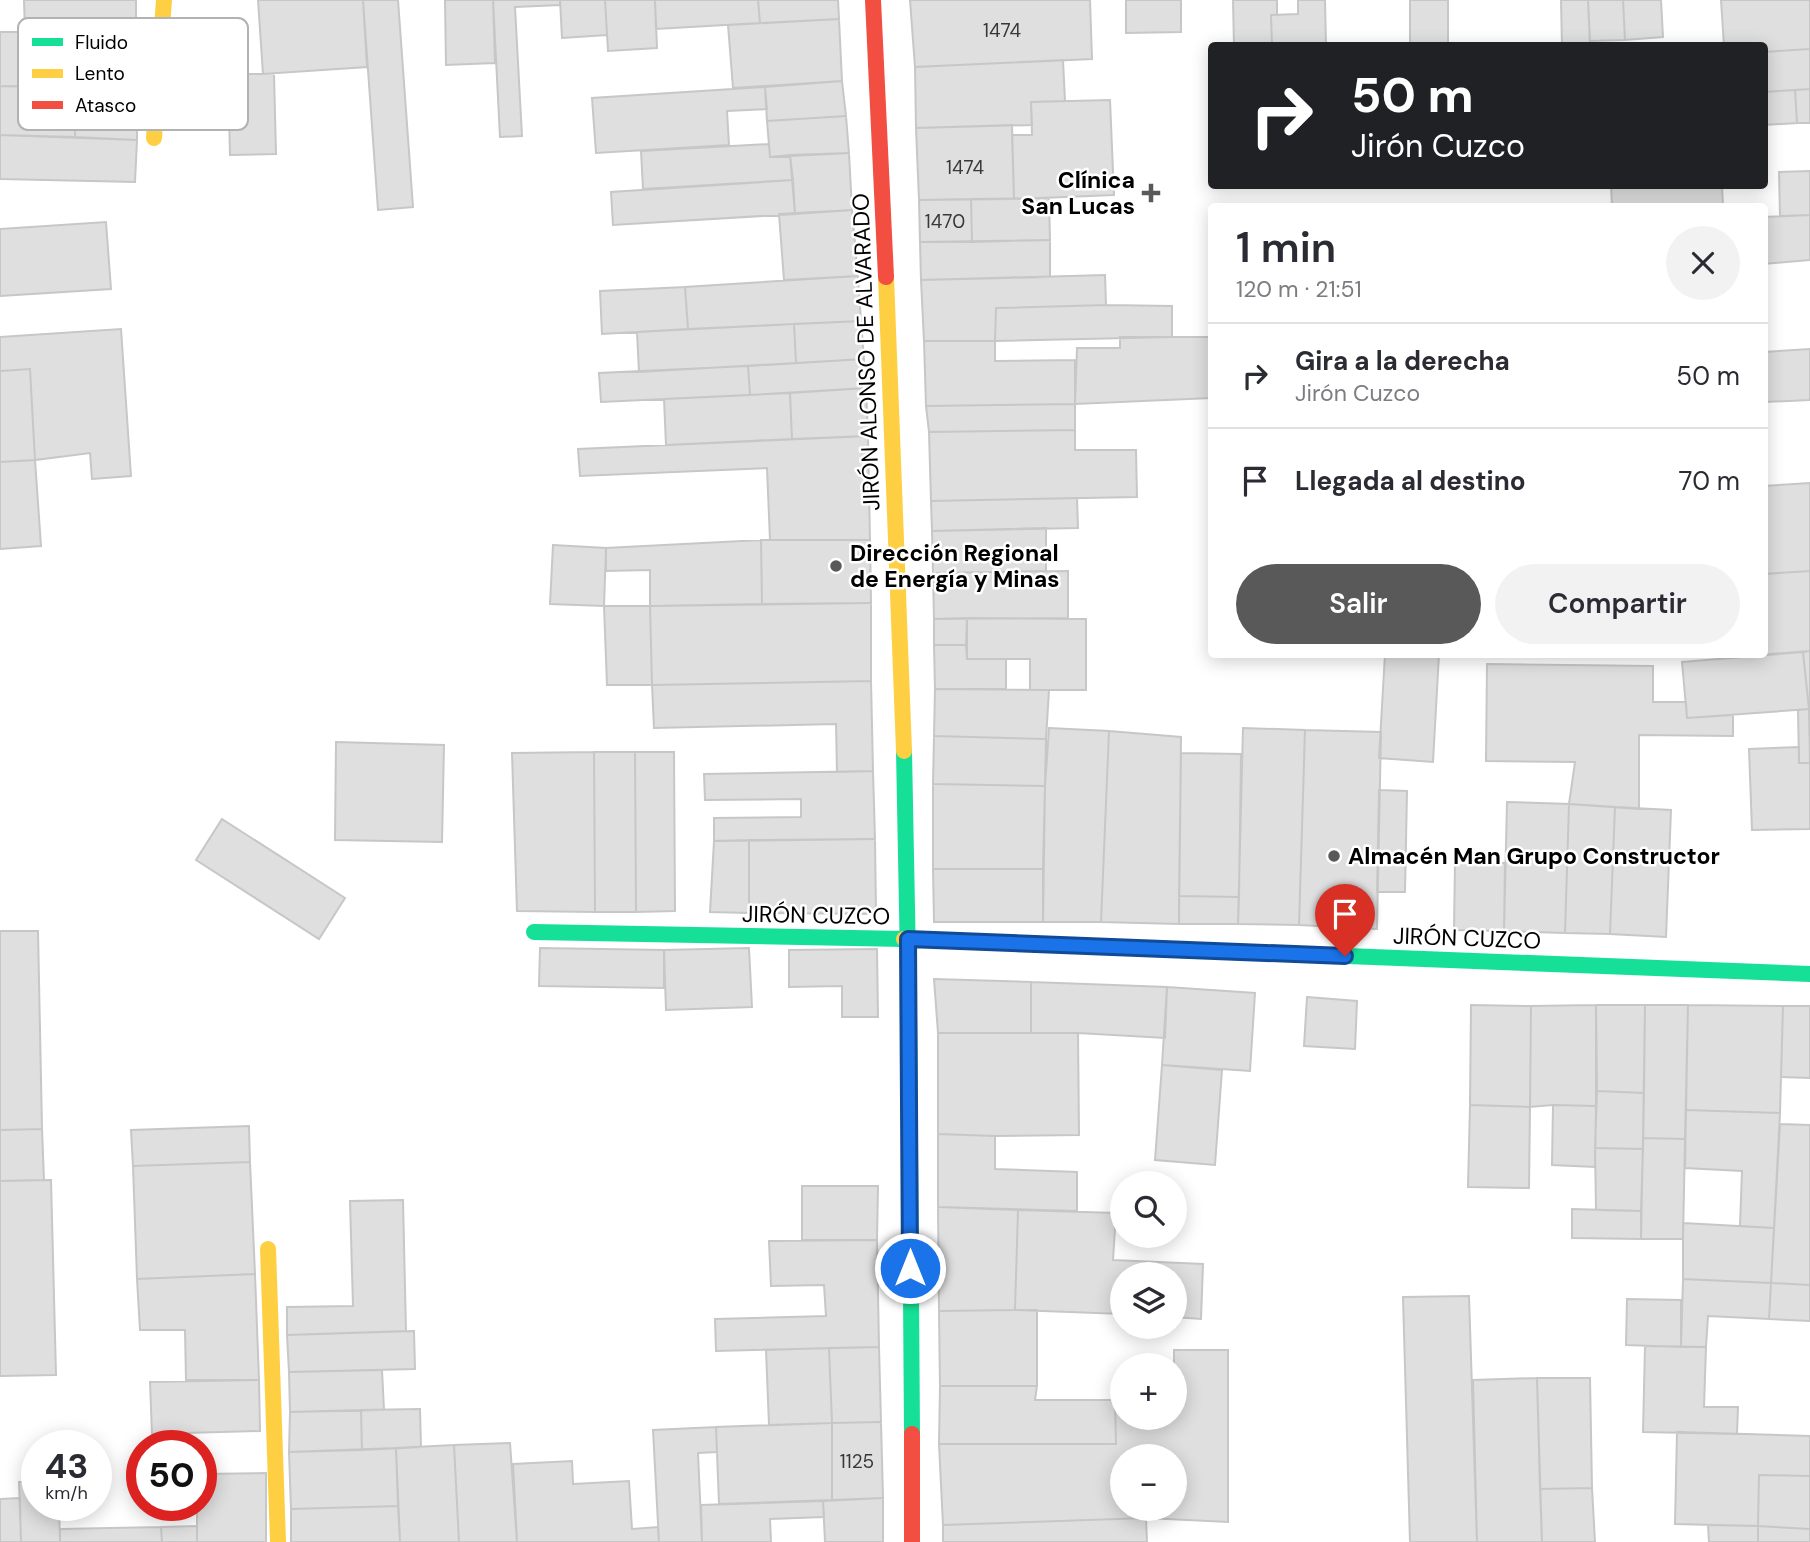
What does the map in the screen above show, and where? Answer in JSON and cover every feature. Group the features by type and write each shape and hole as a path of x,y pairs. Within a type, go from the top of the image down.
{"street":[{"path":"163,18 164,0"},
{"name":"JIRÓN ALONSO DE ALVARADO","path":"873,0 890,328 908,939 912,1542"},
{"path":"154,138 155,130"},
{"name":"JIRÓN CUZCO","path":"534,932 908,939 1810,974"},
{"path":"268,1250 278,1542"}],"building":[{"path":"24,0 136,0 136,18 25,18"},
{"path":"258,0 363,0 367,67 263,74"},
{"path":"363,0 398,0 413,207 378,210"},
{"path":"445,0 493,0 495,63 446,65"},
{"path":"493,0 560,0 560,5 515,7 522,136 500,137"},
{"path":"560,0 605,0 607,35 562,38"},
{"path":"605,0 655,0 657,48 608,51"},
{"path":"655,0 758,0 760,23 656,29"},
{"path":"758,0 838,0 839,19 760,23"},
{"path":"910,0 1090,0 1092,59 915,67"},
{"path":"1126,0 1181,0 1181,32 1126,33"},
{"path":"1233,0 1277,0 1277,15 1271,15 1272,42 1234,42"},
{"path":"1298,0 1325,0 1326,42 1272,42 1271,15 1298,14"},
{"path":"1410,0 1448,0 1448,42 1410,42"},
{"path":"1561,0 1588,0 1590,42 1562,42"},
{"path":"1588,0 1623,0 1625,40 1590,41"},
{"path":"1623,0 1661,0 1663,37 1625,40"},
{"path":"1721,0 1810,0 1810,49 1768,52 1768,42 1724,42"},
{"path":"839,19 842,81 733,88 728,25"},
{"path":"0,32 18,32 18,86 0,86"},
{"path":"1810,49 1810,89 1768,92 1768,52"},
{"path":"1063,60 1065,101 1031,102 1032,125 916,128 915,67"},
{"path":"248,74 274,74 276,154 230,155 229,130 248,130"},
{"path":"842,81 846,116 767,121 765,87"},
{"path":"0,86 18,86 18,130 75,130 75,137 0,135"},
{"path":"765,87 767,109 727,111 729,145 596,153 592,98"},
{"path":"1810,89 1810,123 1797,123 1795,90"},
{"path":"1795,90 1797,123 1768,125 1768,92"},
{"path":"1110,100 1114,195 1014,199 1012,135 1032,135 1031,102"},
{"path":"846,116 849,153 770,157 767,121"},
{"path":"1012,125 1014,199 919,200 916,128"},
{"path":"75,130 137,130 137,140 75,137"},
{"path":"0,135 137,140 135,182 0,179"},
{"path":"769,144 770,157 790,155 793,180 643,189 641,151"},
{"path":"849,153 852,210 795,214 790,155"},
{"path":"1810,171 1810,215 1780,216 1779,172"},
{"path":"793,180 795,214 613,225 611,192"},
{"path":"1611,189 1722,189 1723,203 1612,203"},
{"path":"1049,198 1050,240 972,242 971,199"},
{"path":"971,199 972,242 920,242 919,200"},
{"path":"852,210 858,276 784,280 779,214"},
{"path":"1810,215 1810,260 1768,264 1768,217"},
{"path":"106,222 111,289 0,296 0,229"},
{"path":"1050,240 1050,277 921,280 920,242"},
{"path":"1105,275 1106,305 996,308 995,341 924,341 921,280"},
{"path":"858,276 861,321 688,329 685,287"},
{"path":"685,287 688,329 602,334 600,291"},
{"path":"1172,306 1172,337 995,341 996,308"},
{"path":"861,321 864,359 796,363 794,324"},
{"path":"794,324 796,363 639,372 637,332"},
{"path":"121,329 131,476 92,479 90,453 35,460 30,369 0,371 0,337"},
{"path":"1120,337 1208,337 1208,398 1075,404 1077,348 1120,348"},
{"path":"924,341 995,341 995,361 1075,360 1075,404 926,406"},
{"path":"1810,349 1810,400 1768,402 1768,352"},
{"path":"864,359 866,388 750,395 748,366"},
{"path":"748,366 750,395 601,402 599,373"},
{"path":"30,369 35,460 0,462 0,371"},
{"path":"866,388 868,436 792,439 790,393"},
{"path":"790,393 792,439 666,445 664,399"},
{"path":"1075,404 1075,430 929,432 926,406"},
{"path":"1075,430 1075,450 1136,450 1137,497 931,501 929,432"},
{"path":"868,436 870,540 770,540 767,468 580,476 578,449"},
{"path":"35,460 41,546 0,549 0,462"},
{"path":"1810,483 1810,571 1768,574 1768,486"},
{"path":"1077,498 1078,528 932,531 931,501"},
{"path":"1046,528 1046,571 933,573 932,531"},
{"path":"761,540 870,540 871,603 762,604"},
{"path":"761,540 762,604 650,606 650,570 606,571 606,548"},
{"path":"553,545 606,548 604,606 550,604"},
{"path":"1068,571 1068,618 934,619 933,573"},
{"path":"1810,571 1810,651 1768,654 1768,574"},
{"path":"871,603 871,681 652,685 650,606"},
{"path":"604,606 650,606 652,685 607,685"},
{"path":"967,618 1086,619 1086,690 1030,690 1030,659 967,659"},
{"path":"967,618 966,645 934,645 934,619"},
{"path":"934,645 966,645 967,659 1006,659 1006,689 935,689"},
{"path":"1810,651 1810,709 1809,709 1803,652"},
{"path":"1803,652 1809,709 1687,718 1682,662 1768,658 1768,655"},
{"path":"1385,658 1439,658 1433,762 1379,758"},
{"path":"1487,664 1653,666 1653,702 1686,702 1687,718 1733,715 1733,736 1639,735 1639,809 1569,804 1575,762 1486,761"},
{"path":"871,681 873,771 837,772 836,724 654,728 652,685"},
{"path":"935,689 1049,690 1046,739 934,736"},
{"path":"1809,709 1810,763 1799,763 1798,710"},
{"path":"1049,728 1109,731 1101,922 1043,922 1045,786"},
{"path":"1243,728 1305,730 1299,925 1238,924"},
{"path":"1305,730 1381,732 1377,929 1299,925"},
{"path":"1109,731 1181,737 1179,924 1101,922"},
{"path":"934,736 1046,739 1045,786 933,784"},
{"path":"336,742 444,745 442,842 335,840"},
{"path":"1799,747 1799,763 1810,763 1810,829 1752,830 1749,749"},
{"path":"594,752 595,912 517,911 512,753"},
{"path":"594,752 635,752 636,912 595,912"},
{"path":"635,752 674,752 675,911 636,912"},
{"path":"1181,753 1241,754 1239,897 1179,896"},
{"path":"873,771 875,839 714,841 714,818 801,817 801,799 705,800 704,774"},
{"path":"933,784 1045,786 1043,869 933,869"},
{"path":"1379,790 1407,791 1405,892 1377,892"},
{"path":"1507,802 1569,804 1565,933 1504,931"},
{"path":"1569,804 1615,807 1610,934 1565,933"},
{"path":"1615,807 1671,810 1666,937 1610,934"},
{"path":"222,819 345,898 319,939 196,860"},
{"path":"875,839 876,914 749,913 749,840"},
{"path":"749,840 749,913 710,912 714,841"},
{"path":"1455,862 1505,863 1504,931 1454,930"},
{"path":"933,869 1043,869 1043,922 934,922"},
{"path":"1179,896 1239,897 1238,924 1179,924"},
{"path":"0,931 38,931 42,1129 0,1130"},
{"path":"540,948 664,950 664,988 539,986"},
{"path":"749,948 752,1007 666,1010 664,950"},
{"path":"877,949 878,1017 842,1017 842,986 789,987 789,950"},
{"path":"934,979 1031,982 1031,1033 938,1033"},
{"path":"1031,982 1167,987 1165,1038 1031,1033"},
{"path":"1167,987 1255,993 1250,1071 1162,1065"},
{"path":"1307,997 1357,1001 1355,1049 1304,1046"},
{"path":"1471,1005 1531,1006 1530,1107 1470,1105"},
{"path":"1596,1005 1645,1005 1644,1093 1597,1091"},
{"path":"1596,1005 1596,1106 1530,1107 1531,1006"},
{"path":"1645,1005 1688,1005 1685,1139 1643,1138"},
{"path":"1688,1005 1783,1006 1780,1113 1686,1110"},
{"path":"1783,1006 1810,1006 1810,1078 1781,1077"},
{"path":"938,1033 1078,1033 1079,1135 938,1134"},
{"path":"1162,1065 1222,1070 1215,1165 1155,1160"},
{"path":"1597,1091 1644,1093 1643,1149 1595,1148"},
{"path":"1470,1105 1530,1107 1529,1188 1468,1187"},
{"path":"1553,1105 1596,1106 1595,1167 1552,1165"},
{"path":"1686,1110 1780,1113 1774,1228 1740,1226 1742,1171 1685,1168"},
{"path":"1780,1124 1810,1125 1810,1285 1771,1283"},
{"path":"249,1126 250,1162 133,1166 131,1130"},
{"path":"42,1129 44,1180 0,1181 0,1130"},
{"path":"938,1134 995,1136 995,1169 1077,1172 1077,1211 938,1207"},
{"path":"1643,1138 1685,1139 1683,1239 1641,1239"},
{"path":"1595,1148 1643,1149 1641,1211 1596,1210"},
{"path":"250,1162 255,1274 137,1279 133,1166"},
{"path":"51,1180 56,1375 0,1376 0,1181"},
{"path":"802,1186 878,1186 877,1240 802,1240"},
{"path":"403,1200 406,1331 287,1335 287,1307 353,1306 350,1201"},
{"path":"938,1207 1018,1210 1015,1310 939,1311"},
{"path":"1572,1209 1641,1211 1641,1239 1572,1238"},
{"path":"1018,1210 1110,1213 1110,1248 1114,1248 1113,1260 1158,1262 1110,1262 1110,1314 1015,1310"},
{"path":"1683,1223 1774,1228 1771,1283 1683,1279"},
{"path":"877,1240 879,1347 716,1351 715,1319 826,1316 824,1285 771,1286 769,1241"},
{"path":"1187,1263 1203,1264 1201,1319 1187,1318"},
{"path":"255,1274 259,1380 186,1380 185,1330 140,1330 137,1279"},
{"path":"1683,1279 1771,1283 1769,1319 1708,1316 1706,1347 1681,1347"},
{"path":"1771,1283 1810,1285 1810,1321 1769,1319"},
{"path":"1469,1296 1477,1542 1410,1542 1403,1297"},
{"path":"1627,1299 1681,1300 1681,1347 1626,1345"},
{"path":"1037,1310 1037,1386 940,1386 939,1311"},
{"path":"414,1331 415,1369 289,1372 287,1335"},
{"path":"1645,1346 1706,1347 1704,1407 1738,1407 1737,1434 1643,1432"},
{"path":"879,1347 881,1422 832,1423 829,1348"},
{"path":"829,1348 832,1423 769,1425 766,1350"},
{"path":"1174,1350 1228,1350 1228,1522 1187,1520 1187,1444 1116,1444 1116,1430 1187,1430 1187,1353 1174,1353"},
{"path":"382,1370 384,1410 290,1412 289,1372"},
{"path":"1537,1378 1542,1542 1477,1542 1473,1380"},
{"path":"1537,1378 1590,1378 1592,1488 1540,1489"},
{"path":"259,1380 260,1431 152,1430 150,1382"},
{"path":"940,1386 1037,1386 1035,1400 1110,1400 1110,1430 1116,1430 1116,1444 939,1444"},
{"path":"420,1409 421,1447 362,1450 361,1410"},
{"path":"361,1410 362,1450 289,1452 290,1412"},
{"path":"881,1422 883,1498 832,1500 832,1423"},
{"path":"832,1423 832,1500 719,1504 716,1427"},
{"path":"716,1427 717,1452 698,1453 702,1542 659,1542 653,1430"},
{"path":"1677,1432 1810,1436 1810,1476 1759,1475 1758,1526 1675,1524"},
{"path":"510,1443 517,1542 459,1542 454,1445"},
{"path":"939,1444 1110,1444 1110,1519 943,1525"},
{"path":"454,1445 459,1542 400,1542 396,1448"},
{"path":"396,1448 398,1506 291,1509 289,1452"},
{"path":"572,1461 573,1484 629,1481 632,1529 658,1527 659,1542 517,1542 513,1464"},
{"path":"266,1473 266,1542 197,1542 197,1521 217,1521 217,1474"},
{"path":"1759,1475 1810,1476 1810,1529 1758,1526"},
{"path":"19,1482 21,1521 59,1521 60,1542 21,1542"},
{"path":"1592,1488 1595,1542 1542,1542 1540,1489"},
{"path":"20,1498 21,1542 0,1542 0,1499"},
{"path":"883,1498 883,1542 825,1542 823,1501"},
{"path":"823,1501 824,1517 770,1519 771,1542 702,1542 701,1505"},
{"path":"398,1506 400,1542 291,1542 291,1509"},
{"path":"1110,1519 1146,1521 1147,1542 943,1542 943,1525"},
{"path":"1708,1525 1758,1526 1758,1542 1709,1542"},
{"path":"197,1526 197,1542 162,1542 161,1527"},
{"path":"1758,1526 1810,1529 1810,1542 1758,1542"},
{"path":"161,1527 162,1542 60,1542 60,1529"}],"traffic: fast":[{"path":"904,751 912,1434"},
{"path":"534,932 904,939"},
{"path":"1270,953 1810,974"}],"traffic: slow":[{"path":"163,18 164,0"},
{"path":"154,138 155,130"},
{"path":"886,277 904,751"},
{"path":"904,939 1270,953"},
{"path":"268,1249 278,1542"}],"traffic: jam":[{"path":"873,0 886,277"},
{"path":"912,1434 912,1542"}],"place":[{"name":"Clínica San Lucas","path":"1151,193"},
{"name":"Dirección Regional de Energía y Minas","path":"836,566"},
{"name":"Almacén Man Grupo Constructor","path":"1334,856"}],"route":[{"path":"910,1268 908,939 1345,956"}]}
